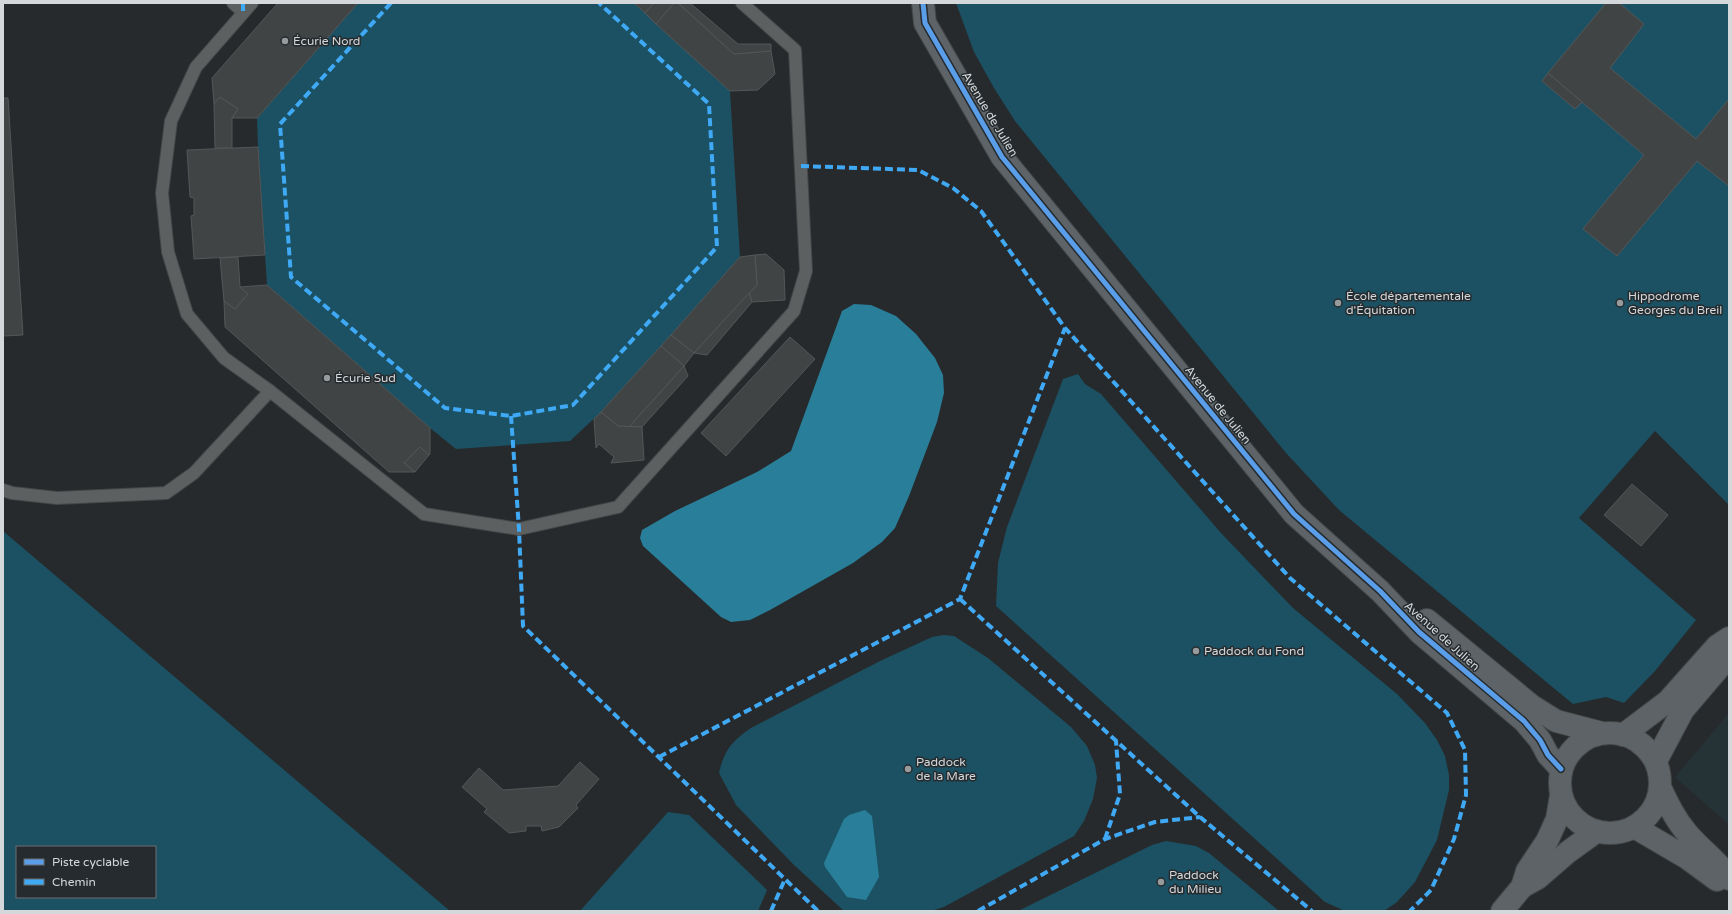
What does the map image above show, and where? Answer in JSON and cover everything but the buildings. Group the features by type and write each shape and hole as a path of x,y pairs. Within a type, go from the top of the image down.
{"street":[{"name":"Avenue de Julien","path":"924,3 925,23 1002,157 1294,514 1380,591 1419,632 1524,721 1540,740 1548,755 1561,769"},
{"name":"Avenue de Julien","path":"1380,591 1429,622 1532,706 1556,721 1613,734"},
{"path":"1613,734 1668,701 1717,646 1729,638"},
{"path":"1656,761 1683,710 1729,656"},
{"path":"1613,734 1634,738 1646,748 1656,761 1660,787 1656,803 1647,817 1634,827 1610,833 1597,831 1585,826 1574,818 1566,807 1561,795 1559,782 1561,769 1567,756 1576,745 1589,737 1613,734"},
{"path":"1660,787 1671,812 1679,823 1724,870 1729,879"},
{"path":"1522,888 1527,871 1547,841 1557,819 1561,795"},
{"path":"1634,827 1687,858 1713,878 1729,885"},
{"path":"1502,911 1522,888 1538,878 1568,852 1597,831"}],"lane":[{"path":"233,3 248,7 196,68 171,121 162,193 168,252 187,314 224,358 270,391 424,514 519,529 618,507 794,311 806,271 795,50 742,3"},
{"path":"3,490 12,493 57,498 166,493 194,473 270,391"}],"shaded area":[{"path":"358,3 634,3 730,91 740,257 601,412 570,441 456,449 267,285 257,118"},
{"name":"École départementale d'Équitation","path":"956,3 1729,3 1729,505 1655,431 1579,518 1696,620 1655,671 1624,703 1606,697 1573,704 1339,510 1286,453 1015,121 974,52"},
{"path":"854,304 871,305 896,316 916,334 935,358 943,375 944,393 937,422 909,496 895,528 882,542 853,563 750,620 731,622 721,617 643,546 640,538 642,530 675,511 757,472 791,451 842,311"},
{"name":"Paddock du Fond","path":"1078,374 1085,384 1101,394 1221,533 1293,608 1397,694 1425,723 1437,740 1445,756 1449,775 1449,790 1437,840 1415,882 1397,902 1384,911 1345,911 1325,902 996,606 998,563 1007,527 1063,379"},
{"path":"3,531 450,911 3,911"},
{"name":"Paddock de la Mare","path":"944,635 954,636 988,658 1071,727 1087,746 1095,765 1097,778 1093,799 1084,821 1074,836 944,907 931,911 844,911 793,864 736,805 719,773 723,758 734,742 751,728 880,661 932,637"},
{"path":"1729,713 1729,825 1675,777"},
{"path":"865,810 872,816 879,877 866,900 847,897 825,867 824,863 844,819 849,815"},
{"path":"668,812 689,815 767,890 758,911 580,911"},
{"name":"Paddock du Milieu","path":"1166,841 1196,846 1209,853 1279,911 1018,911 1152,845"}],"marked path":[{"path":"243,3 243,12"},
{"path":"391,3 280,124 291,277 445,408 511,416 573,405 717,247 709,104 599,3"},
{"path":"801,166 918,170 953,188 981,211 1065,328 1290,578 1447,713 1465,750 1466,795 1454,839 1431,890 1410,911"},
{"path":"659,757 960,599 1065,328"},
{"path":"511,416 519,529 523,626 818,911"},
{"path":"960,599 1200,817 1312,911"},
{"path":"1105,839 1120,794 1116,741"},
{"path":"978,911 1105,839 1155,822 1200,817"},
{"path":"771,911 785,879"}],"cycle path":[{"path":"923,3 925,23 1002,157 1294,514 1380,591 1419,632 1524,721 1540,740 1548,755 1561,769"}],"place":[{"name":"Écurie Nord","path":"285,41"},
{"name":"École départementale d'Équitation","path":"1338,303"},
{"name":"Hippodrome Georges du Breil","path":"1620,303"},
{"name":"Écurie Sud","path":"327,378"},
{"name":"Paddock du Fond","path":"1196,651"},
{"name":"Paddock de la Mare","path":"908,769"},
{"name":"Paddock du Milieu","path":"1161,882"}]}
